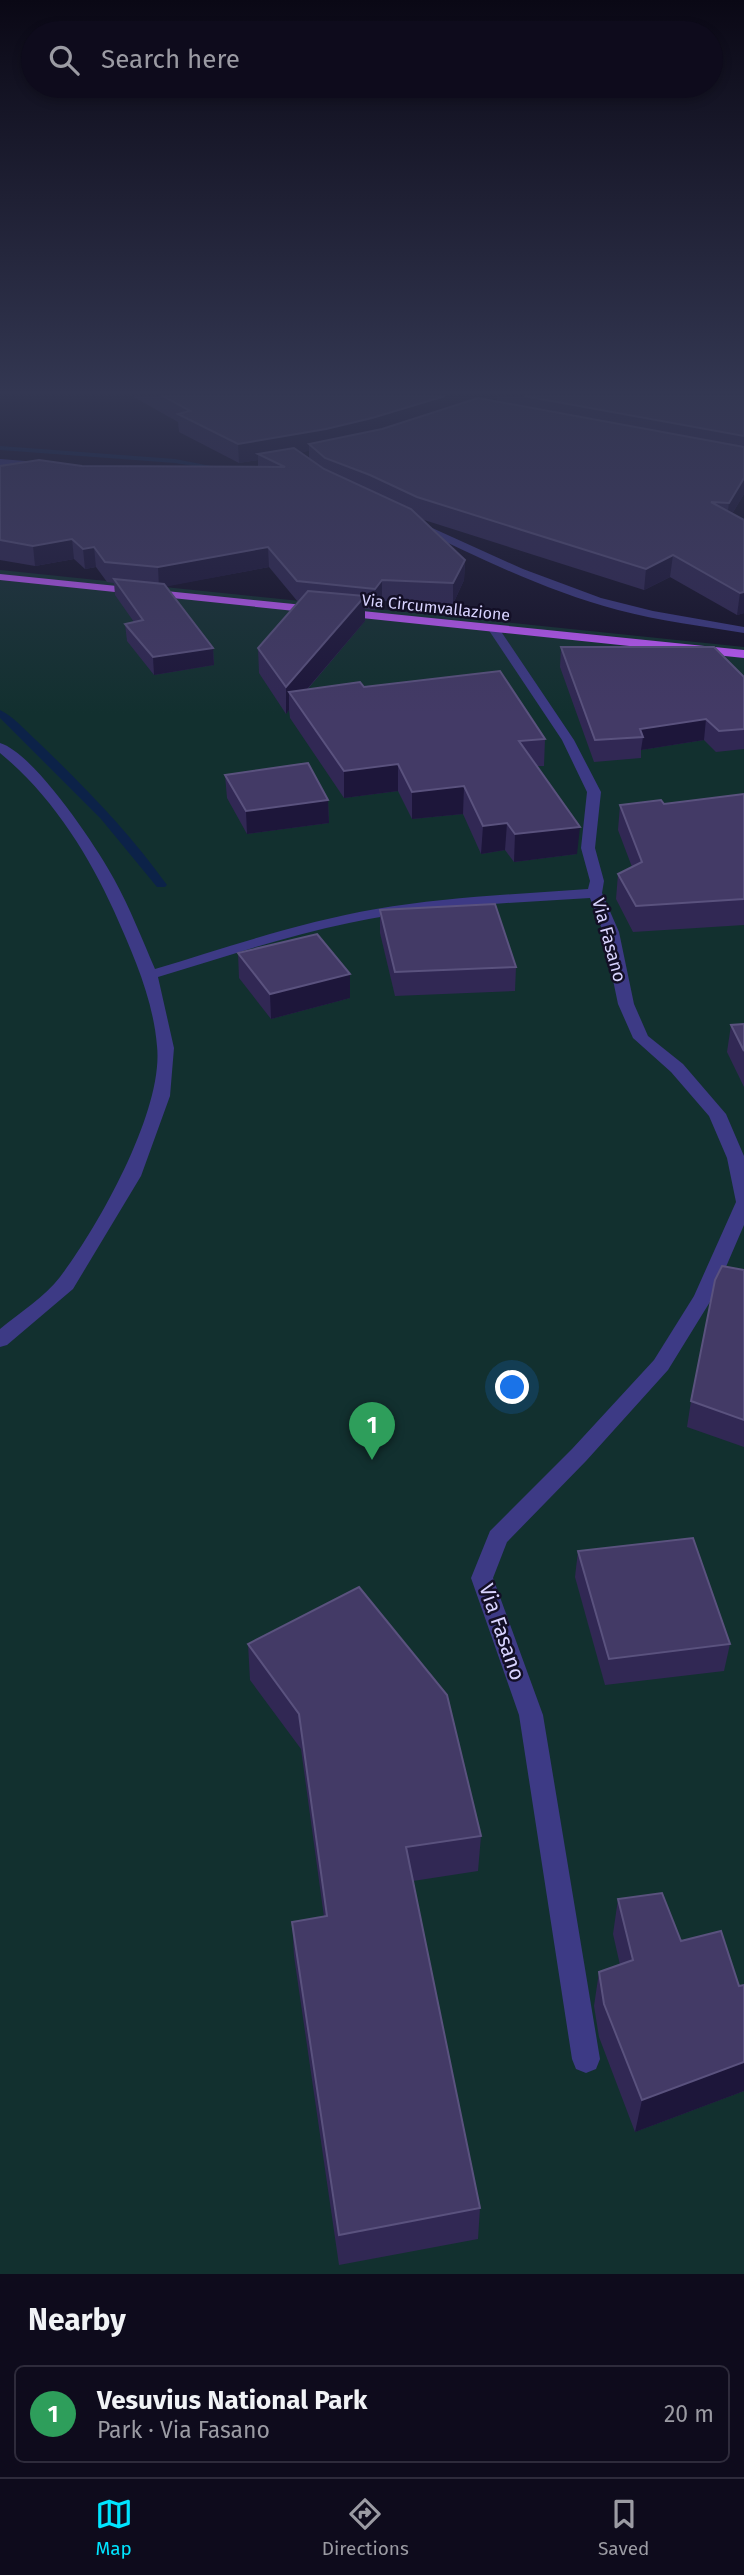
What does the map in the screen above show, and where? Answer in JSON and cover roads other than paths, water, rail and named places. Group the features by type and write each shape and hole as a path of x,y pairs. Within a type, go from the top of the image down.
{"main road":[{"name":"Via Circumvallazione","path":"0,577 744,654"}],"street":[{"path":"412,522 481,556 596,600 744,630"},
{"name":"Via Fasano","path":"494,629 568,740 594,792 588,848 597,881 595,893 611,932 626,1004 641,1038 677,1068 717,1114 736,1158 744,1202 704,1297 660,1365 579,1455 498,1537 482,1578 531,1715 586,2059"},
{"path":"0,747 26,768 67,818 101,869 150,975 166,1048 161,1096 132,1175 66,1284 0,1340"},
{"path":"150,975 324,924 376,913 441,904 595,893"}],"waterway":[{"path":"0,713 85,795 125,839 161,885"}],"place":[{"name":"Vesuvius National Park","path":"372,1460"}]}
